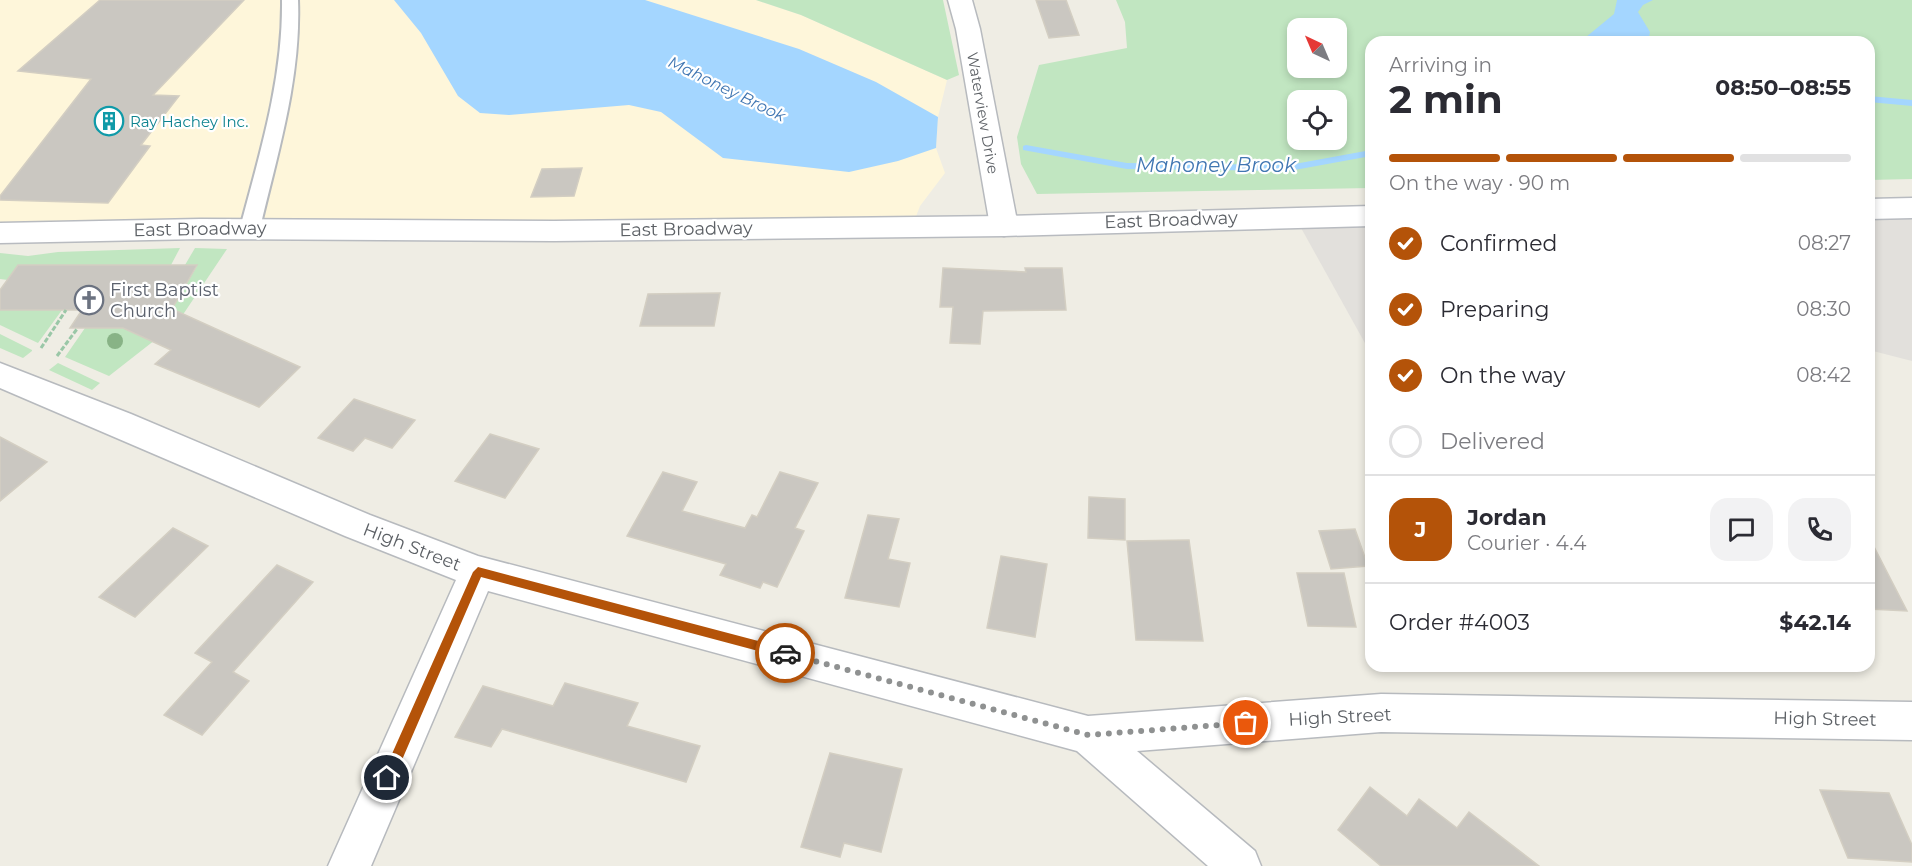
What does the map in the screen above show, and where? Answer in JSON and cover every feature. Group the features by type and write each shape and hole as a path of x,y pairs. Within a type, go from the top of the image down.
{"street":[{"name":"Waterview Drive","path":"960,0 972,51 1004,226"},
{"path":"1875,209 1912,208"},
{"name":"East Broadway","path":"0,233 250,228 554,231 1004,226 1280,216 1365,216"},
{"name":"High Street","path":"0,375 131,428 395,543 478,572 1088,735 1381,713 1912,721"},
{"path":"349,866 478,572"},
{"path":"1088,735 1240,866"}],"lane":[{"path":"250,228 289,63 292,27 290,0"}],"path":[{"path":"41,348 66,310"},
{"path":"57,356 77,328"}],"shaded area":[{"path":"0,0 756,0 801,15 947,80 938,117 936,148 945,173 920,206 912,227 0,233"},
{"path":"1912,207 1912,361 1875,352 1875,208"},
{"path":"1365,216 1365,343 1295,217"}],"green space":[{"path":"756,0 943,0 959,75 947,80 801,15"},
{"path":"1116,0 1912,0 1912,179 1875,180 1875,36 1365,36 1365,188 1037,194 1021,164 1017,137 1039,65 1127,48 1125,22"},
{"path":"180,248 171,265 18,265 8,280 0,279 0,253 28,256 58,252"},
{"path":"195,248 227,249 178,322 109,376 65,357 85,328 161,328 197,266 185,265"},
{"path":"0,310 62,310 38,343 0,325"},
{"path":"0,334 32,351 23,358 0,348"},
{"path":"58,363 100,383 92,390 49,370"}],"water":[{"path":"394,0 645,0 799,49 876,82 938,117 936,148 898,161 849,172 723,158 661,112 629,105 509,115 480,113 458,96 421,33"},
{"path":"1617,0 1653,0 1643,5 1638,12 1650,32 1649,36 1587,36 1614,14"}],"building":[{"name":"Ray Hachey Inc.","path":"100,0 244,0 153,95 179,96 141,145 150,146 108,203 0,200 0,196 91,79 18,71"},
{"path":"1036,0 1066,0 1079,35 1049,38"},
{"path":"582,168 574,196 531,197 542,169"},
{"path":"18,265 197,265 172,309 300,367 259,407 155,364 171,350 123,328 70,328 82,310 0,310 0,290"},
{"path":"943,268 1026,272 1025,268 1062,268 1066,310 983,311 980,344 950,343 953,307 940,307"},
{"path":"720,293 714,326 640,326 648,294"},
{"path":"354,399 415,420 392,448 365,438 353,451 318,438"},
{"path":"490,434 539,449 505,498 455,481"},
{"path":"0,437 47,462 0,501"},
{"path":"663,472 697,482 682,511 745,528 752,515 757,517 780,472 818,483 795,528 804,531 777,587 763,582 760,588 720,575 726,564 627,536"},
{"path":"1089,497 1125,499 1125,540 1088,538"},
{"path":"868,515 899,519 888,559 910,563 899,607 845,598"},
{"path":"173,528 208,546 135,617 99,597"},
{"path":"1355,529 1365,557 1365,566 1331,569 1319,531"},
{"path":"1189,540 1203,641 1136,640 1127,541"},
{"path":"1875,549 1907,611 1875,609"},
{"path":"1001,556 1047,564 1035,637 987,628"},
{"path":"277,565 313,582 233,672 249,681 202,735 164,715 212,662 195,653"},
{"path":"1297,573 1344,573 1356,627 1308,626"},
{"path":"565,683 638,703 627,726 700,746 686,782 502,729 491,747 455,737 483,686 553,706"},
{"path":"830,753 902,769 881,852 844,843 840,857 801,847"},
{"path":"1370,787 1407,816 1419,799 1457,828 1469,812 1539,866 1381,866 1338,830"},
{"path":"1820,790 1889,793 1912,845 1912,862 1848,858"}],"waterway":[{"path":"1634,33 1640,36"},
{"path":"1875,100 1912,103"},
{"name":"Mahoney Brook","path":"1026,148 1127,166 1289,168 1365,154"}],"way so far":[{"path":"785,653 1088,735 1246,723"}],"place":[{"name":"Ray Hachey Inc.","path":"109,121"},
{"name":"First Baptist Church","path":"89,300"}],"route":[{"path":"387,778 478,572 785,653"}]}
